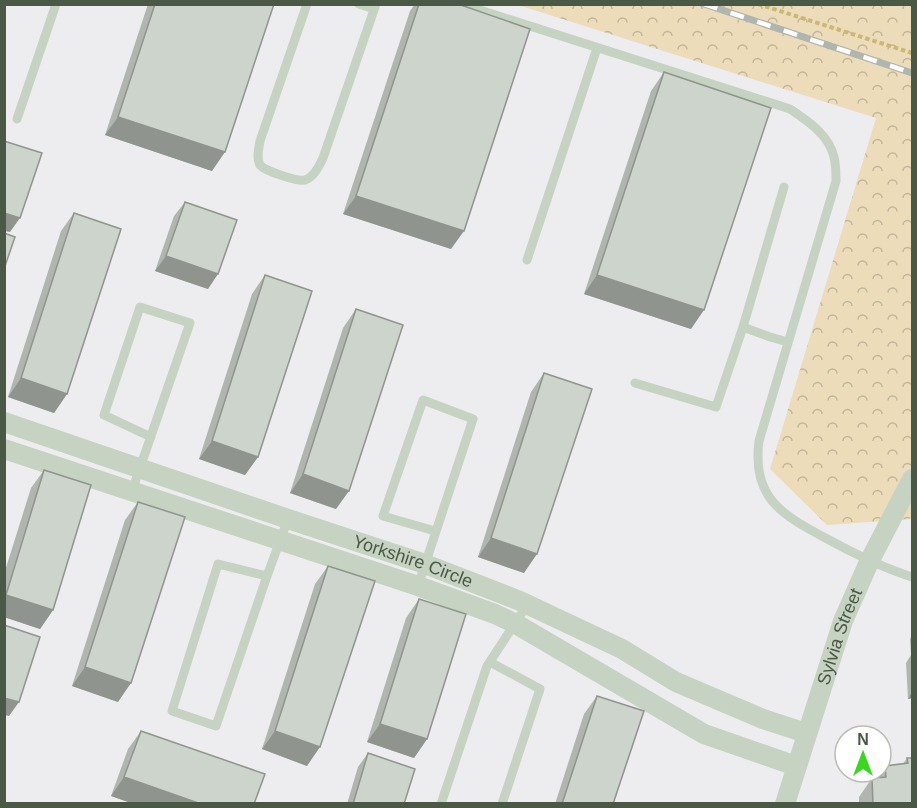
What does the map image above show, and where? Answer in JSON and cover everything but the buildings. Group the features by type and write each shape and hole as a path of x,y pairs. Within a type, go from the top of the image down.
{"street":[{"name":"Yorkshire Circle","path":"5,423 424,564 527,604 622,649 676,682 763,719 806,733"},
{"name":"Yorkshire Circle","path":"4,449 495,614 704,734 796,766"},
{"name":"Sylvia Street","path":"785,804 843,621 912,479"}],"lane":[{"path":"17,119 56,4"},
{"path":"307,4 260,141 258,157 260,164 266,169 298,180 307,180 323,158 375,7 359,4"},
{"path":"461,4 790,109 811,123 825,138 834,156 836,181 759,441 757,454 759,473 765,490 776,508 789,519 870,562 912,577"},
{"path":"527,260 597,48"},
{"path":"635,383 716,407 743,327 784,187"},
{"path":"132,491 139,469 151,437 190,323 140,307 104,415 151,437"},
{"path":"743,327 788,342"},
{"path":"417,586 473,419 423,399 383,516 435,531"},
{"path":"267,576 218,564 172,711 216,726 288,519"},
{"path":"441,804 487,666 527,604"},
{"path":"490,662 540,689 502,804"}],"path":[{"path":"758,4 912,53"}],"green space":[{"path":"518,5 912,5 912,516 910,519 827,525 770,469 876,118"}],"railway":[{"path":"704,4 912,73"}]}
